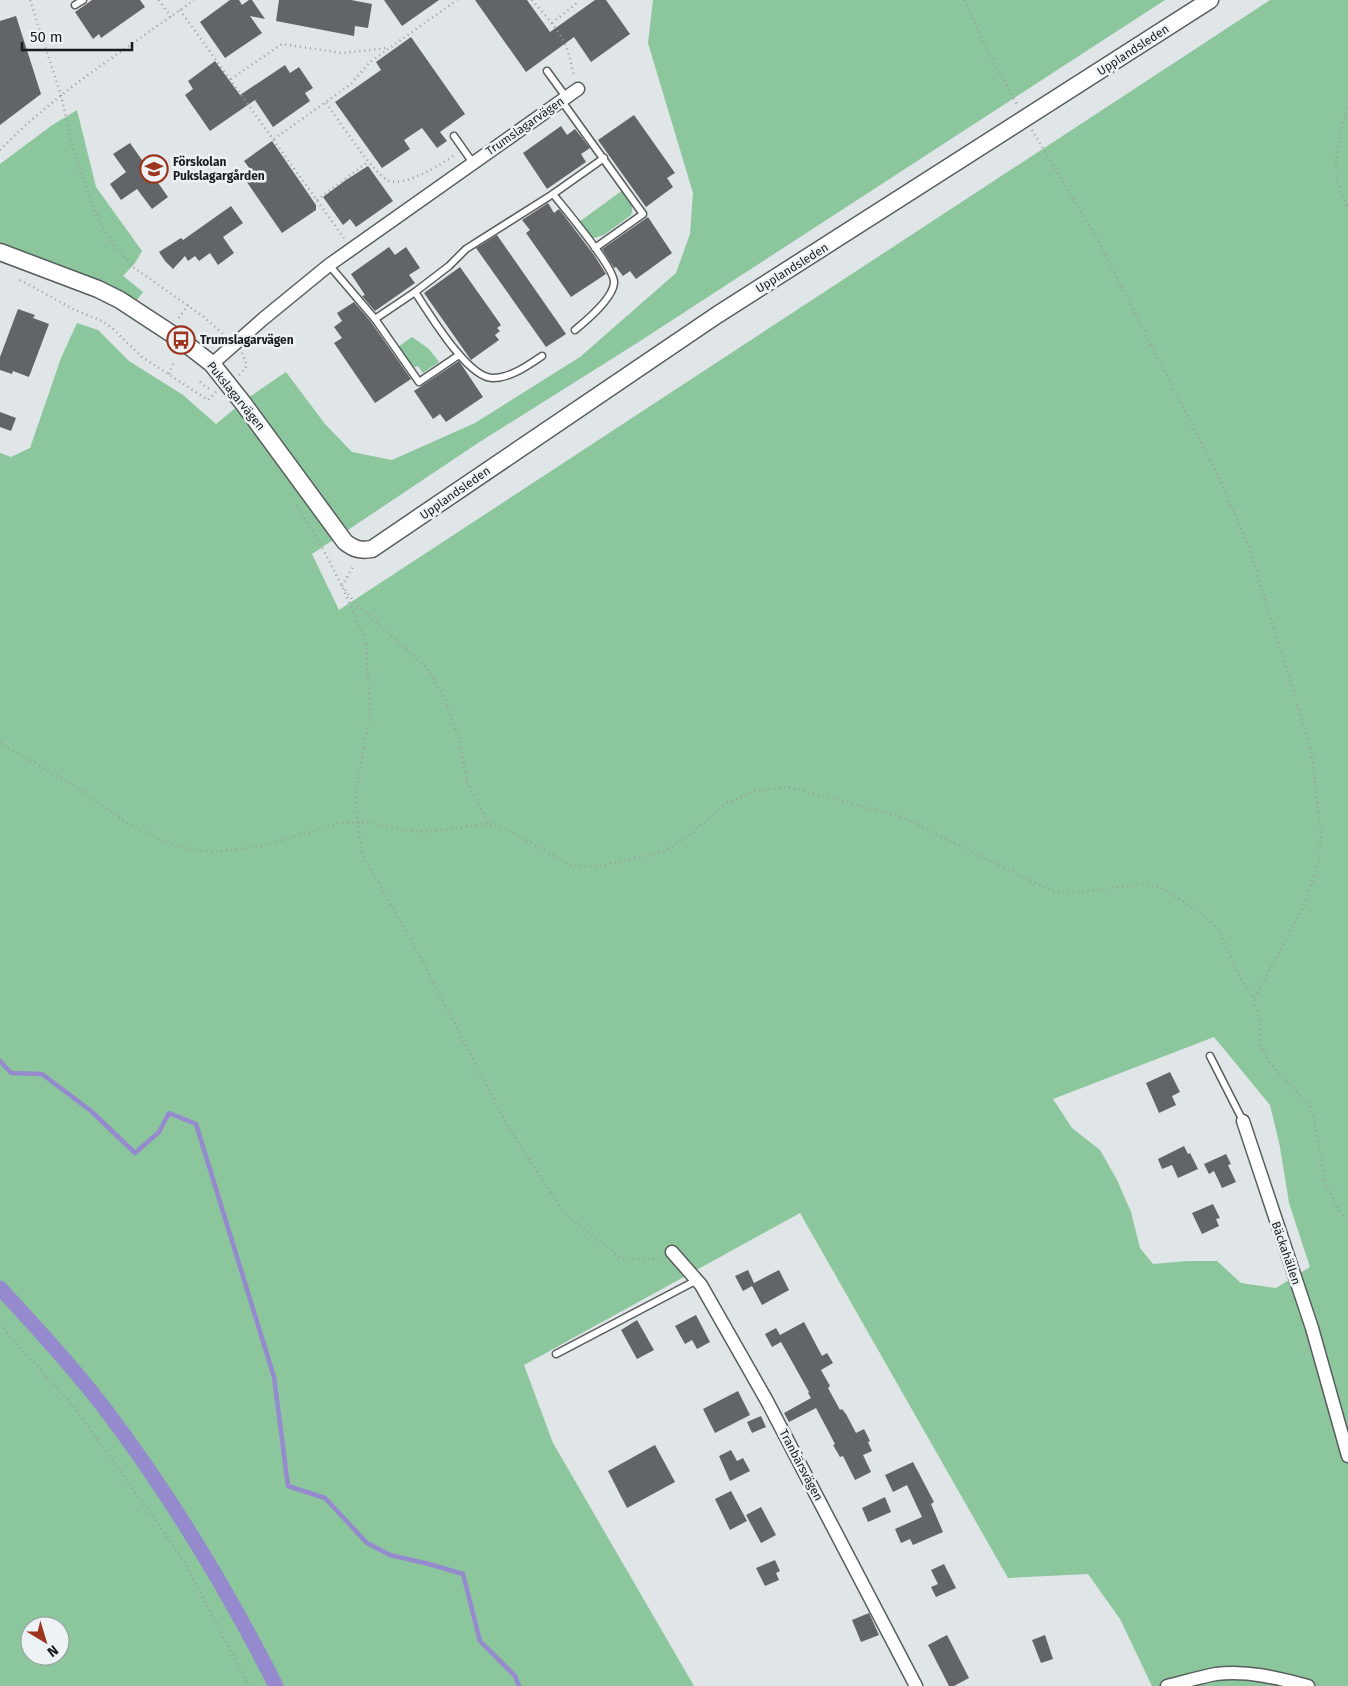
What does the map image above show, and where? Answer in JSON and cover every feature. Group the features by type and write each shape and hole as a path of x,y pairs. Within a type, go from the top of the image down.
{"street":[{"name":"Upplandsleden","path":"362,550 372,549 380,545 507,456 717,315 1025,120 1210,0"},
{"name":"Trumslagarvägen","path":"212,364 329,265 578,89"},
{"name":"Pukslagarvägen","path":"0,252 98,289 120,300 181,340 212,364 243,403 338,534 353,548 362,550"},
{"name":"Bäckahällen","path":"1243,1120 1312,1328 1348,1456"},
{"name":"Tranbärsvägen","path":"672,1252 702,1285 767,1401 916,1686"},
{"path":"1167,1686 1216,1674 1247,1674 1276,1678 1308,1686"}],"lane":[{"path":"75,5 83,0"},
{"path":"548,71 564,99 643,214 595,248"},
{"path":"454,136 473,163"},
{"path":"375,319 415,292 466,249 553,194 604,158"},
{"path":"553,194 595,248 613,276 614,283 610,293 599,308 575,330"},
{"path":"329,265 375,319 419,382 459,355"},
{"path":"415,292 459,355 479,375 491,379 523,368 542,356"},
{"name":"Bäckahällen","path":"1210,1056 1243,1120"},
{"path":"556,1354 697,1280"}],"path":[{"path":"30,0 61,95 73,149 93,208 121,256 133,267 188,305 179,318"},
{"path":"159,0 171,17"},
{"path":"0,150 61,95 194,0"},
{"path":"274,139 352,84 370,62 457,0"},
{"path":"532,0 552,23 567,49 578,89"},
{"path":"552,23 577,3 578,0"},
{"path":"964,0 988,52 1025,120 1099,242 1219,478 1248,545 1311,749 1321,836 1319,863 1303,908 1254,999"},
{"path":"180,10 351,249"},
{"path":"231,79 282,44 342,53 389,48"},
{"path":"326,103 380,175 389,180 401,181 422,174 464,149"},
{"path":"1348,104 1336,153 1336,176 1342,196 1348,207"},
{"path":"316,200 369,161"},
{"path":"20,280 75,310 107,324 142,357 208,400 218,391 207,388 200,382"},
{"path":"169,374 174,362"},
{"path":"294,500 320,542 342,586 366,642 370,713 355,796 362,854 415,947 507,1125 564,1213 622,1259 660,1259 672,1252"},
{"path":"342,586 362,550"},
{"path":"342,586 356,604 428,670 445,700 460,743 467,782 488,823"},
{"path":"0,743 73,785 130,825 176,846 210,852 260,847 338,823 367,822 408,831 430,832 488,823 504,828 567,863 581,867 600,866 663,852 689,835 727,803 759,790 790,787 899,816 1054,892 1071,893 1141,884 1160,887 1200,912 1218,930 1237,972 1254,999 1260,1023 1261,1047 1269,1062 1309,1105 1315,1123 1325,1183 1340,1212 1348,1222"},
{"path":"0,1324 74,1408 183,1559 249,1686"}],"green space":[{"path":"653,0 1165,0 637,343 478,443 312,554 339,610 1270,0 1348,0 1348,1686 1152,1686 1120,1619 1088,1574 1008,1578 800,1213 524,1365 553,1443 694,1686 0,1686 0,453 11,457 30,448 61,358 77,323 98,330 129,361 183,395 216,424 245,400 286,372 325,424 352,452 392,460 475,423 580,357 676,273 690,234 693,193 648,43","holes":["1214,1037 1270,1105 1280,1147 1289,1203 1310,1267 1276,1288 1241,1283 1217,1261 1153,1264 1140,1248 1131,1212 1117,1180 1100,1150 1072,1128 1053,1099"]},
{"path":"77,110 96,187 142,251 135,263 123,276 143,292 137,300 95,279 0,244 0,164 51,126"},
{"path":"623,190 632,205 631,215 604,235 594,238 589,236 579,222"},
{"path":"412,337 429,349 439,362 423,373 418,366 413,368 398,347"}],"building":[{"path":"92,0 140,0 145,7 101,38 99,34 93,39 75,12"},
{"path":"230,0 239,0 242,5 252,0 265,19 250,16 262,33 225,58 200,22"},
{"path":"279,0 351,0 372,4 368,28 355,26 354,36 276,21"},
{"path":"384,0 439,0 402,26"},
{"path":"475,0 527,0 550,32 595,0 606,0 630,34 591,62 574,37 526,72"},
{"path":"16,16 41,94 0,125 0,21"},
{"path":"411,37 465,114 440,132 447,141 437,148 422,128 404,140 410,149 382,168 335,102 381,70 376,62"},
{"path":"215,61 240,95 285,65 290,73 299,67 313,88 305,93 310,101 273,127 255,100 210,131 185,95 193,89 188,81"},
{"path":"634,115 675,173 667,178 673,187 646,207 598,140"},
{"path":"561,126 567,135 575,129 590,148 581,154 586,162 547,189 523,153"},
{"path":"272,141 316,205 316,210 282,233 242,175 250,169 244,161"},
{"path":"130,143 168,197 152,209 137,189 121,200 110,184 126,172 113,154"},
{"path":"368,166 393,201 356,227 350,219 343,225 323,197"},
{"path":"548,203 554,213 559,209 606,274 571,297 526,233 530,230 522,220"},
{"path":"231,206 243,223 223,237 234,253 218,265 210,253 199,261 195,256 188,261 185,256 173,269 165,261 159,252 181,238 183,240"},
{"path":"648,217 672,253 636,279 630,271 623,276 616,267 614,268 602,249"},
{"path":"497,235 566,334 546,347 476,248"},
{"path":"389,247 395,255 406,247 420,268 409,275 415,283 375,311 362,296 365,295 351,274"},
{"path":"460,267 501,325 497,328 500,331 495,335 499,340 471,360 424,293"},
{"path":"354,302 371,322 411,379 375,403 334,343 342,338 334,327 342,321 337,313"},
{"path":"18,309 35,315 33,318 49,324 29,377 13,371 12,374 0,370 0,357"},
{"path":"459,361 483,397 446,422 440,414 433,419 414,391"},
{"path":"0,412 16,418 11,431 0,427"},
{"path":"1170,1072 1180,1092 1172,1096 1176,1105 1159,1113 1146,1083"},
{"path":"1184,1146 1198,1169 1178,1178 1172,1165 1162,1169 1158,1159"},
{"path":"1226,1154 1231,1164 1228,1165 1236,1182 1222,1188 1214,1171 1209,1174 1204,1164"},
{"path":"1213,1204 1220,1218 1216,1219 1219,1226 1202,1234 1192,1213"},
{"path":"748,1270 754,1283 779,1270 789,1290 762,1305 752,1286 743,1291 735,1276"},
{"path":"696,1315 710,1342 697,1349 692,1340 685,1344 675,1326"},
{"path":"637,1320 654,1350 637,1359 621,1330"},
{"path":"804,1322 822,1356 827,1353 833,1363 821,1370 840,1410 842,1409 846,1414 856,1433 864,1429 870,1441 868,1442 872,1451 863,1455 871,1472 855,1480 843,1456 840,1457 833,1445 835,1444 816,1408 789,1422 784,1413 811,1398 781,1342 772,1347 765,1334 776,1328 780,1335"},
{"path":"738,1391 750,1415 715,1433 703,1409"},
{"path":"761,1416 766,1427 752,1433 747,1422"},
{"path":"655,1445 675,1482 627,1508 608,1471"},
{"path":"731,1450 737,1461 743,1458 750,1471 730,1481 719,1456"},
{"path":"913,1462 934,1502 931,1504 943,1532 913,1545 910,1539 901,1543 895,1529 922,1517 907,1485 893,1492 885,1475"},
{"path":"731,1491 747,1521 730,1530 715,1499"},
{"path":"885,1497 891,1512 868,1522 862,1508"},
{"path":"761,1507 776,1535 761,1543 746,1515"},
{"path":"775,1560 780,1571 776,1573 779,1580 765,1586 756,1568"},
{"path":"944,1564 956,1588 936,1597 931,1587 938,1584 931,1570"},
{"path":"869,1613 879,1635 861,1642 852,1620"},
{"path":"947,1635 969,1678 954,1686 949,1686 928,1645"},
{"path":"1045,1635 1053,1659 1041,1663 1032,1640"}],"waterway":[{"path":"0,1061 11,1073 42,1074 91,1111 135,1153 159,1132 169,1113 196,1124 274,1377 288,1486 325,1498 367,1543 390,1555 463,1574 480,1641 515,1676 519,1686"},
{"path":"0,1288 52,1345 127,1438 173,1506 217,1577 276,1686"}],"place":[{"name":"Förskolan Pukslagargården","path":"154,169"},
{"name":"Trumslagarvägen","path":"181,340"}]}
